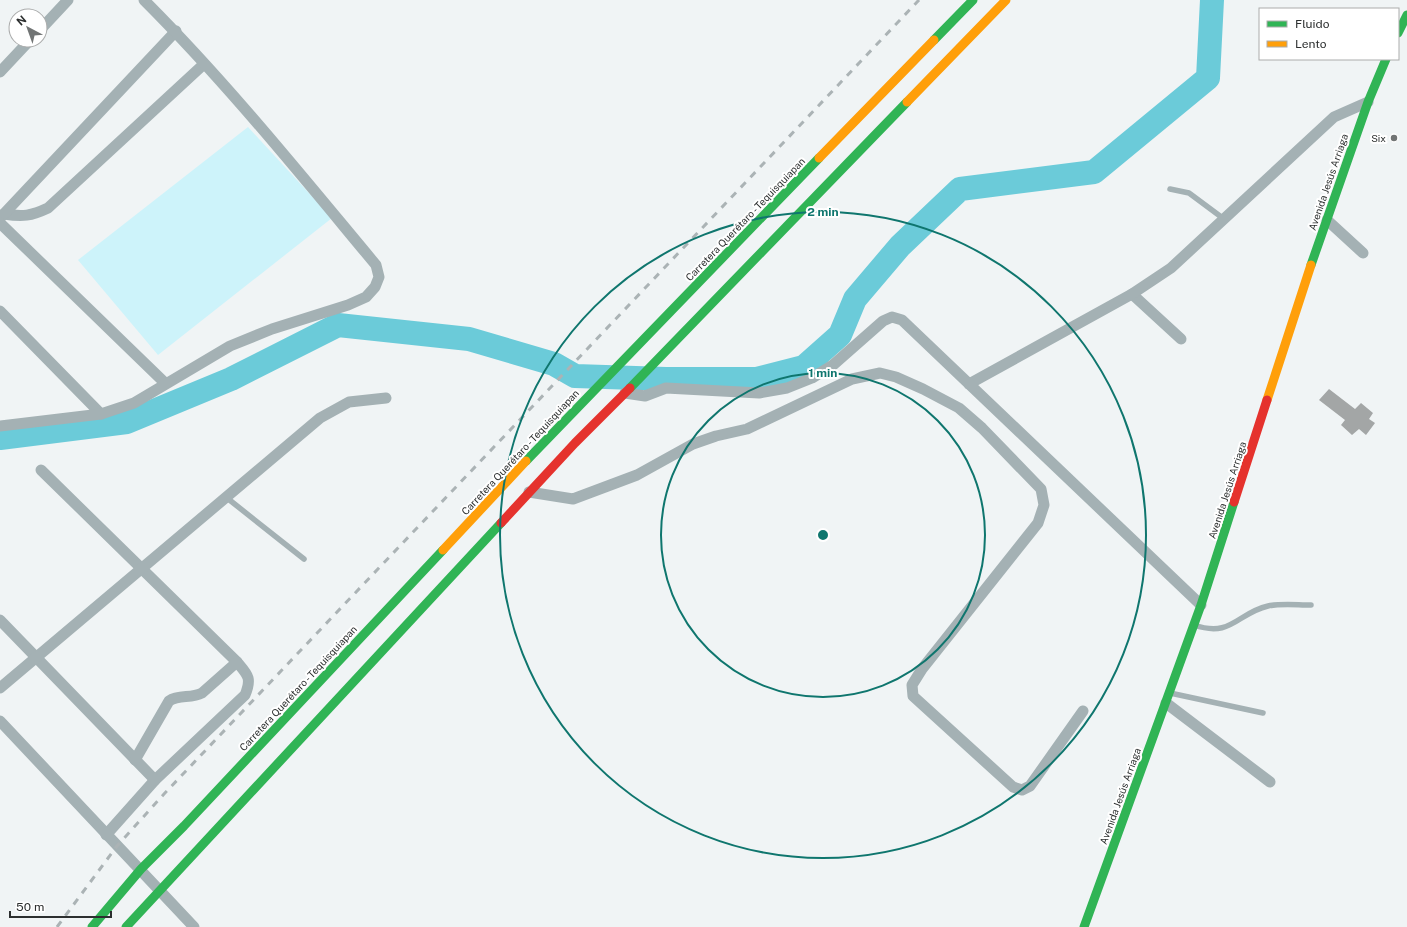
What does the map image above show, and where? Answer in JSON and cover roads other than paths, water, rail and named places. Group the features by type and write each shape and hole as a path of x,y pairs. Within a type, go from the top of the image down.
{"main road":[{"name":"Carretera Querétaro - Tequisquiapan","path":"92,927 141,869 184,826 604,380 973,0"},
{"path":"126,927 529,492 1006,0"},
{"path":"1399,31 1407,15"},
{"name":"Avenida Jesús Arriaga","path":"1084,927 1201,605 1300,298 1368,102 1386,60"}],"street":[{"path":"48,21 68,0"},
{"path":"0,426 101,414 134,403 230,346 272,329 348,306 366,297 375,287 379,277 376,265 288,159 176,32 144,0"},
{"path":"1,218 176,32"},
{"path":"0,72 22,48"},
{"path":"1,218 34,214 48,208 204,64"},
{"path":"969,384 1132,294 1171,268 1334,117 1368,102"},
{"path":"1,218 165,384"},
{"path":"1327,220 1363,253"},
{"path":"1132,294 1181,339"},
{"path":"0,311 101,414"},
{"path":"627,391 645,396 666,388 759,393 787,388 812,378 833,365 883,321 892,317 902,320 1201,605"},
{"path":"529,492 573,499 638,475 693,444 716,436 747,429 852,379 880,373 896,377 959,408 982,428 1042,489 1044,505 1038,523 922,669 912,685 913,696 1013,787 1022,790 1030,786 1084,711"},
{"path":"0,688 320,418 349,402 386,398"},
{"path":"41,470 236,662 248,675 250,684 245,695 155,780 106,835"},
{"path":"0,620 155,780"},
{"path":"134,760 169,700 176,696 197,696 236,662"},
{"path":"1168,698 1270,782"},
{"path":"0,721 194,927"}],"lane":[{"path":"1170,189 1189,193 1224,219"},
{"path":"227,498 304,559"},
{"path":"1194,625 1202,628 1221,629 1234,624 1255,610 1269,606 1311,604"},
{"path":"1168,698 1263,713"}],"waterway":[{"path":"0,438 127,422 231,379 338,325 469,339 554,364 575,376 666,379 757,379 804,367 840,335 855,299 900,246 960,189 1094,172 1208,78 1212,0"}],"railway":[{"path":"57,927 117,846 164,794 919,0"}],"place":[{"name":"Six","path":"1394,138"}]}
